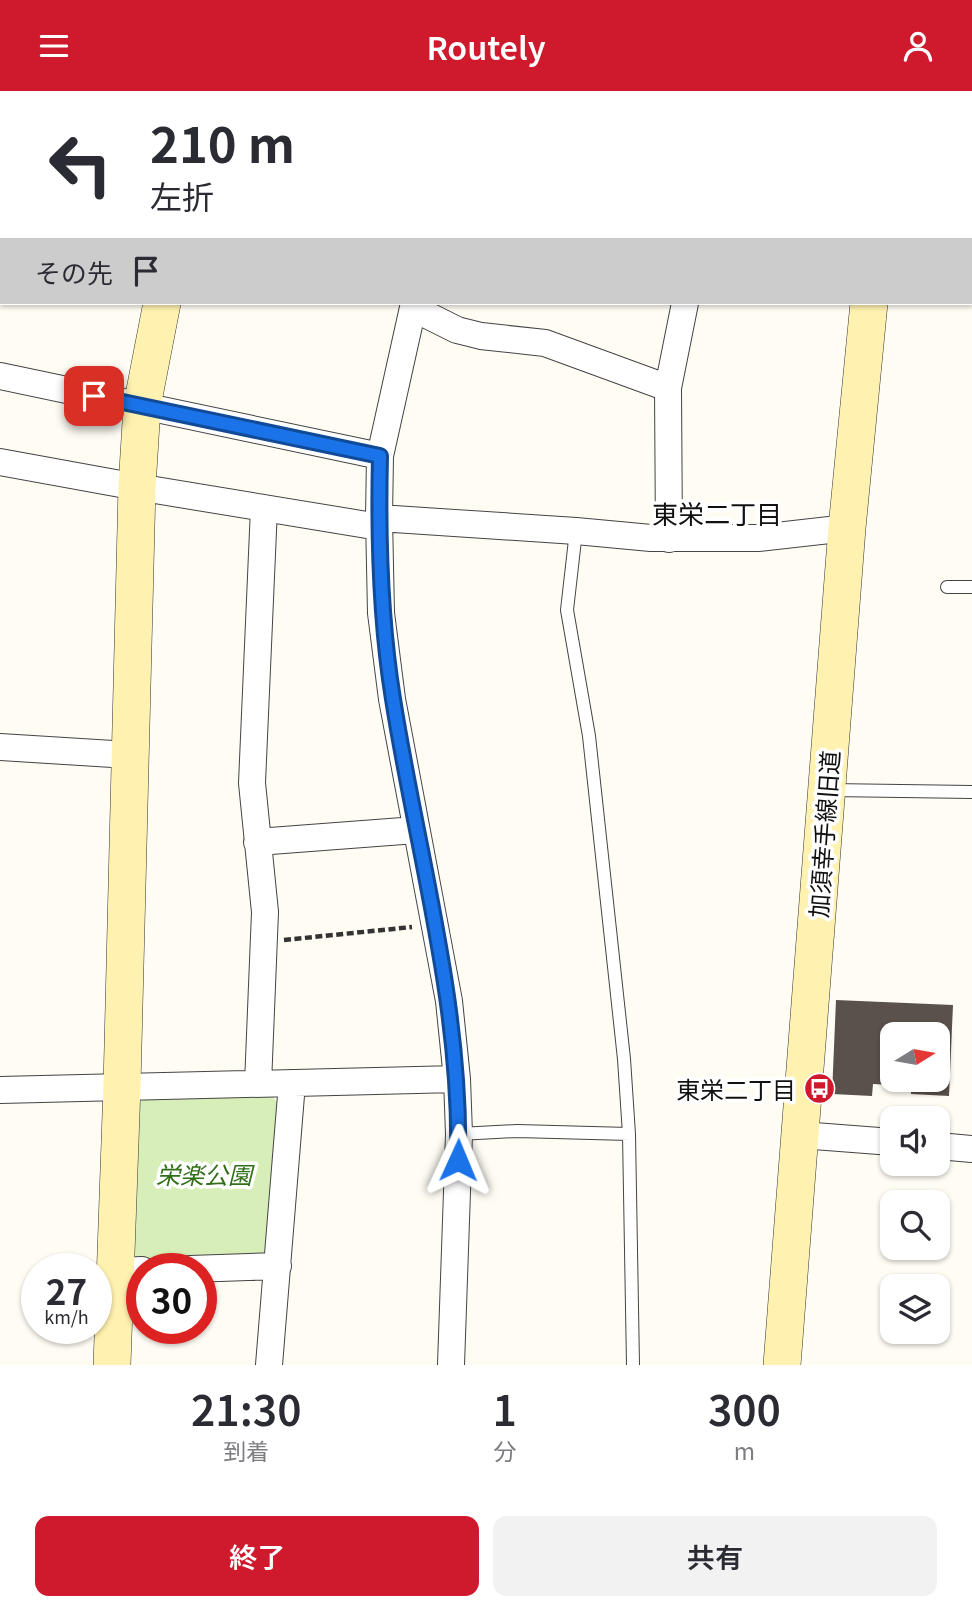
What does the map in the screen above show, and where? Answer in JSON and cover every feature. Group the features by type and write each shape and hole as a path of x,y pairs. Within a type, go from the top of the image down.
{"street":[{"path":"127,1253 122,1086 137,487 142,406 162,305"},
{"path":"451,1365 459,1134 457,1079 449,1001 393,699 382,613 380,456 413,305 457,330 545,342 667,388"},
{"path":"669,539 667,388 685,305"},
{"name":"加須幸手線旧道","path":"782,1365 847,528 869,305"},
{"path":"0,376 380,456"},
{"path":"0,462 264,508 379,523 576,531 669,539 758,538 847,528"},
{"path":"258,1084 265,912 252,783 264,508"},
{"path":"0,747 129,755"},
{"path":"257,842 416,830"},
{"path":"0,1090 457,1079"},
{"path":"269,1365 292,1083"},
{"path":"801,1135 880,1141"},
{"path":"950,1147 972,1149"},
{"path":"217,1268 278,1266"},
{"path":"112,1365 126,1283"}],"lane":[{"path":"576,531 567,610 589,736 624,1059 629,1134 633,1365"},
{"path":"947,587 972,587"},
{"path":"826,790 972,792"},
{"path":"459,1134 517,1131 629,1134"}],"path":[{"path":"264,942 433,925"}],"green space":[{"name":"栄楽公園","path":"271,1095 279,1104 268,1252 261,1259 217,1260 217,1253 132,1253 137,1106 145,1098"}],"building":[{"path":"836,1000 953,1005 950,1073 950,1022 880,1022 880,1084 873,1084 872,1096 832,1094"},
{"path":"911,1092 949,1092 949,1096"}],"place":[{"name":"東栄二丁目","path":"819,1088"}],"district":[{"name":"東栄二丁目","path":"717,512"}],"route":[{"path":"94,396 380,456 382,613 393,699 449,1001 457,1079 458,1160"}]}
